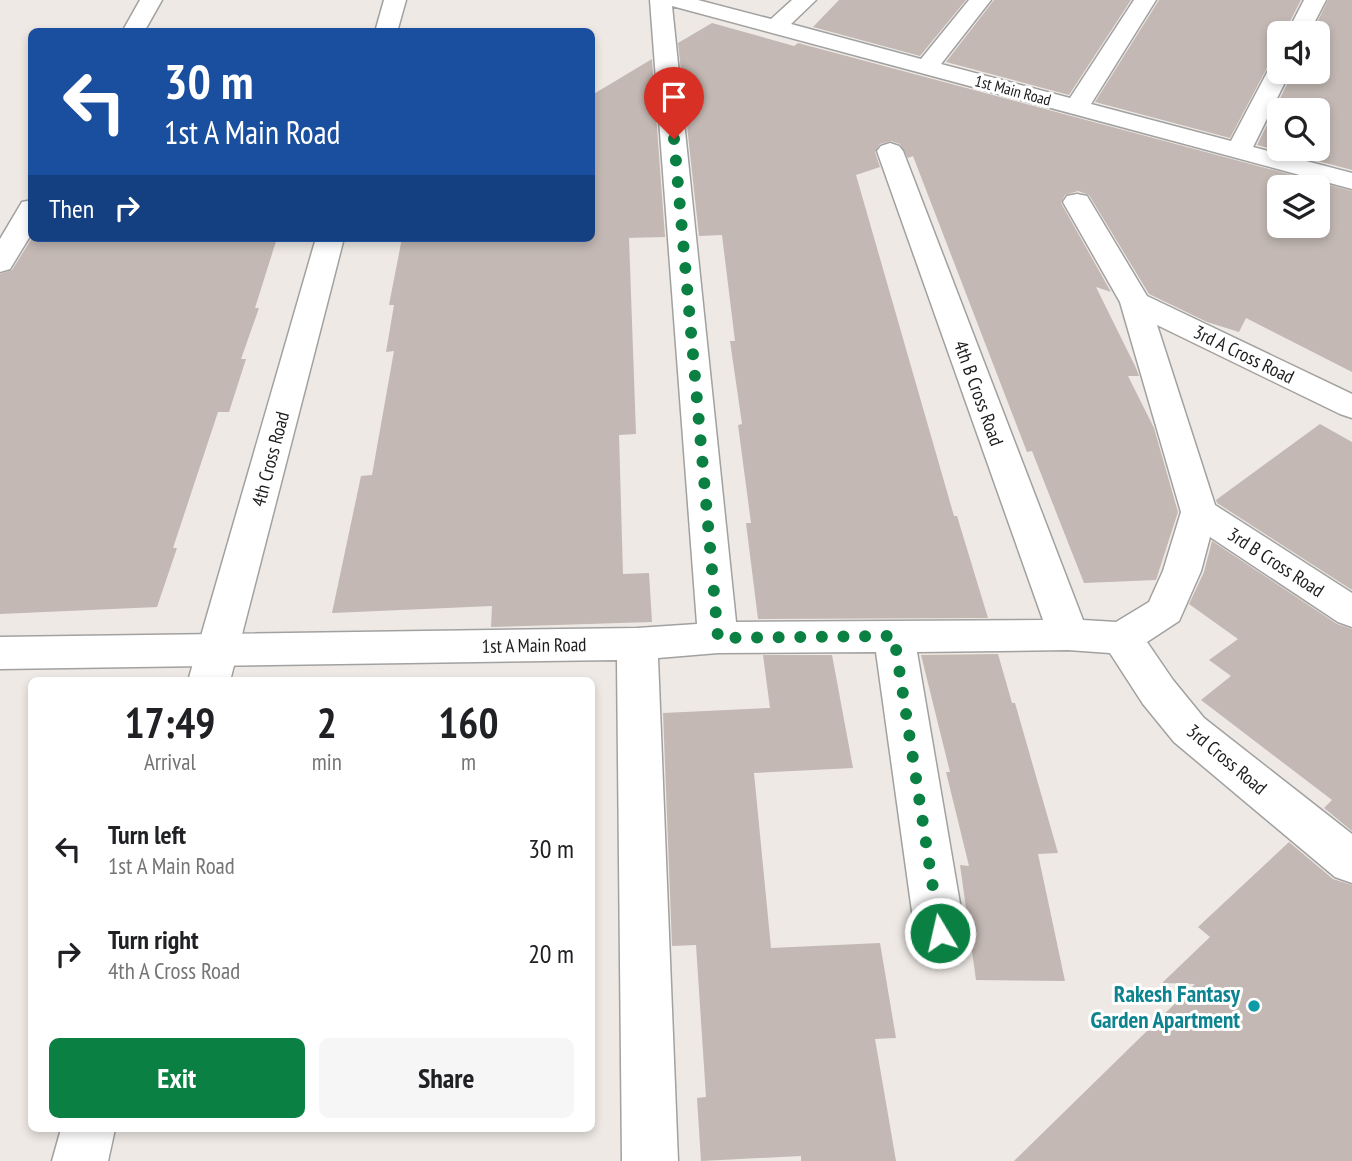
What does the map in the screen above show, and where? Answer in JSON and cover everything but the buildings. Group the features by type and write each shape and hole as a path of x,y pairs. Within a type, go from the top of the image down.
{"street":[{"path":"135,28 151,0"},
{"path":"387,28 395,0"},
{"path":"661,0 718,638"},
{"name":"1st Main Road","path":"674,0 1352,181"},
{"path":"775,27 805,0"},
{"path":"926,66 980,0"},
{"path":"1077,107 1145,0"},
{"path":"1304,21 1315,0"},
{"path":"1239,150 1272,84"},
{"name":"4th B Cross Road","path":"890,151 1068,635"},
{"path":"1077,202 1135,302 1199,512 1182,571 1165,611 1122,638"},
{"path":"0,263 28,215"},
{"name":"4th Cross Road","path":"214,665 329,242"},
{"name":"3rd A Cross Road","path":"1135,302 1347,398"},
{"name":"3rd B Cross Road","path":"1199,512 1352,612"},
{"name":"1st A Main Road","path":"0,653 214,665 718,638 1068,635 1122,638"},
{"path":"894,636 940,933"},
{"name":"3rd Cross Road","path":"1122,638 1158,692 1189,730 1352,862"},
{"path":"637,644 650,1161"},
{"path":"80,1161 87,1132"}],"place":[{"name":"Rakesh Fantasy Garden Apartment","path":"1254,1006"}],"route":[{"path":"674,139 718,638 894,636 940,933"}]}
